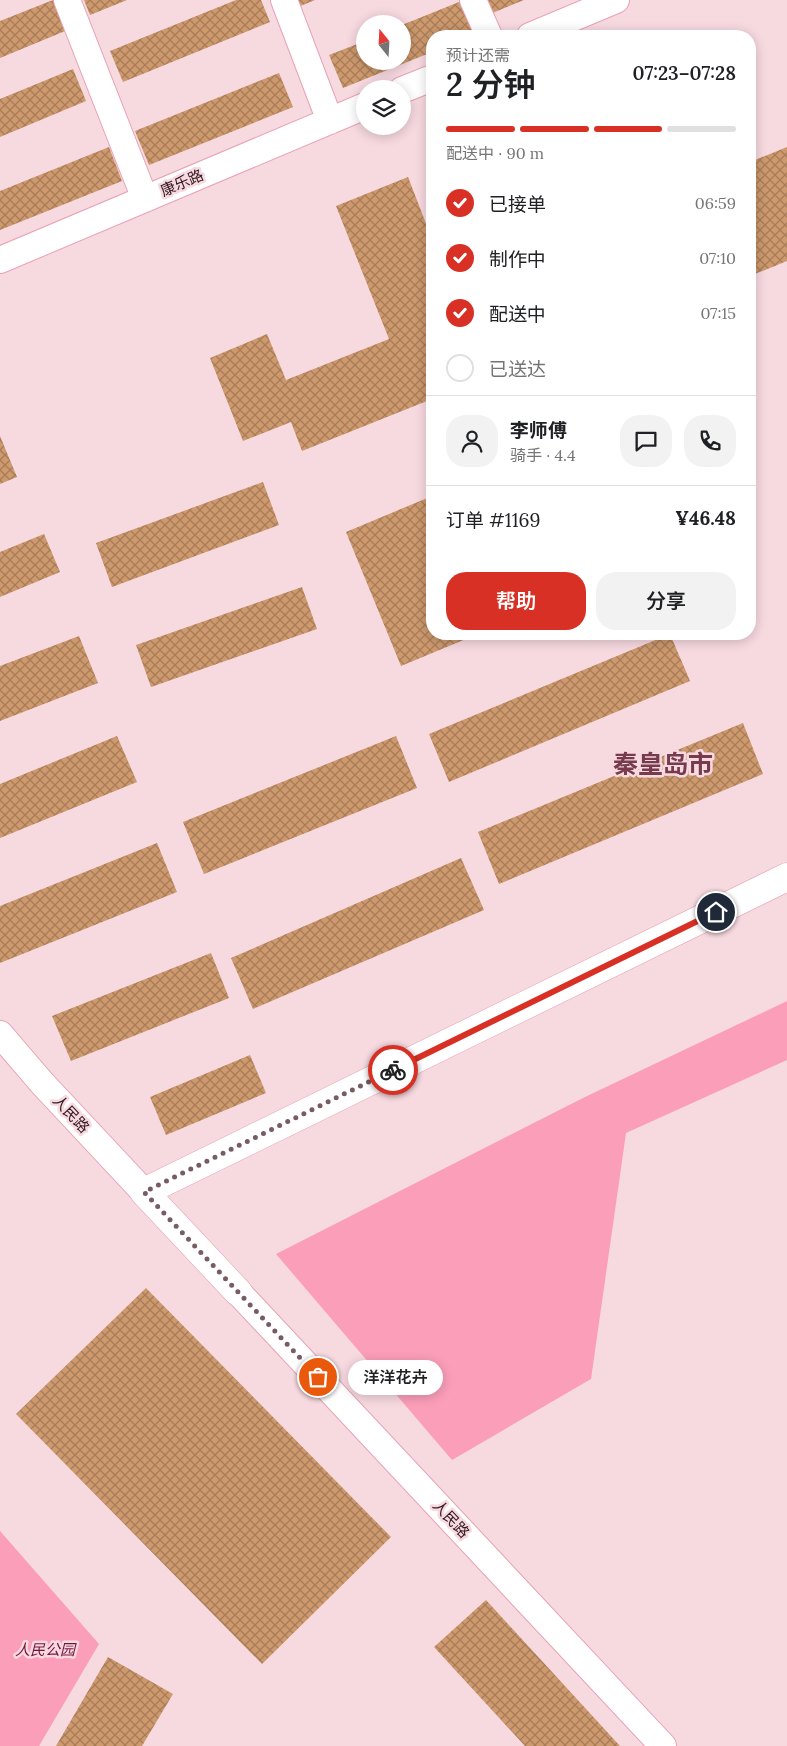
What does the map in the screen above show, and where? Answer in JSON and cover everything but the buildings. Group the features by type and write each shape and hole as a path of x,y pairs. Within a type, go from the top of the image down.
{"street":[{"path":"67,0 145,199"},
{"path":"284,0 330,121"},
{"path":"473,0 486,30"},
{"path":"544,30 616,0"},
{"path":"411,86 426,80"},
{"name":"康乐路","path":"0,260 356,110"},
{"path":"238,1292 144,1192 787,877"},
{"name":"人民路","path":"0,1034 42,1084 144,1192"},
{"name":"人民路","path":"238,1292 663,1746"}],"green space":[{"path":"787,1001 787,1060 626,1133 591,1379 452,1460 276,1254 585,1097"},
{"name":"人民公园","path":"0,1531 99,1644 39,1746 0,1746"}],"way so far":[{"path":"318,1377 144,1192 393,1070"}],"place":[{"name":"洋洋花卉","path":"318,1377"}],"district":[{"name":"秦皇岛市","path":"663,764"}],"route":[{"path":"393,1070 716,912"}]}
